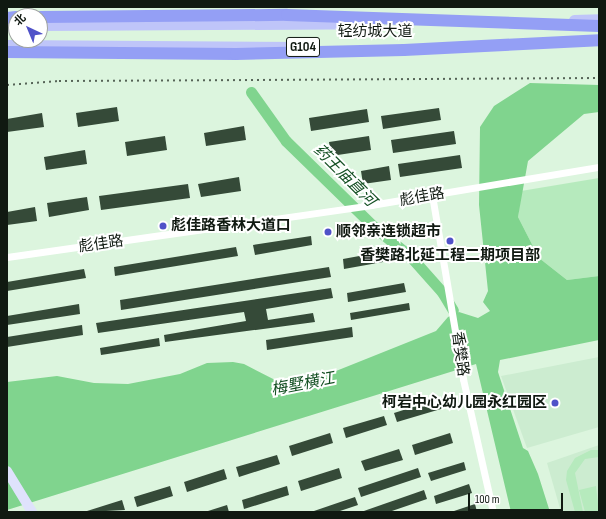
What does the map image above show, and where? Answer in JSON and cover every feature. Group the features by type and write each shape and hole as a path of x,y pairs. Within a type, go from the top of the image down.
{"highway":[{"path":"48,17 287,15 562,27 599,26"},
{"path":"7,52 252,54 404,50 599,40"}],"main road":[{"name":"轻纺城大道","path":"48,25 599,20"},
{"name":"轻纺城大道","path":"7,46 599,46"}],"street":[{"name":"彪佳路","path":"7,257 346,209 599,167"},
{"name":"香樊路","path":"432,195 452,304 463,379 493,512"},
{"path":"7,471 32,512"}],"shaded area":[{"path":"599,178 599,276 567,280 539,258 518,217 521,191"},
{"name":"柯岩中心幼儿园永红园区","path":"599,357 599,427 527,448 501,376"},
{"path":"599,445 599,512 561,512 547,463"},
{"path":"591,450 599,450 599,457 585,459 575,473 583,512 575,512 566,480 567,471 575,458"},
{"path":"596,486 599,512 585,512 579,490"}],"water":[{"name":"梅墅横江","path":"530,83 599,85 599,112 584,114 528,161 518,217 539,258 567,280 599,276 599,340 500,360 498,372 523,448 528,451 538,474 550,512 511,512 476,364 7,510 7,382 57,376 94,383 128,384 180,374 207,363 233,362 244,364 281,383 303,381 321,377 436,331 448,317 459,312 478,318 490,311 483,302 488,291 479,205 480,127 494,106"}],"building":[{"path":"117,107 119,121 78,127 76,113"},
{"path":"439,108 441,120 383,129 381,116"},
{"path":"367,109 369,122 311,131 309,118"},
{"path":"42,113 44,127 7,132 7,119"},
{"path":"244,126 246,140 206,146 204,133"},
{"path":"454,131 456,144 393,153 391,140"},
{"path":"165,136 167,150 127,156 125,142"},
{"path":"369,136 371,150 331,156 329,142"},
{"path":"85,150 87,164 46,170 44,157"},
{"path":"460,155 462,168 400,177 398,164"},
{"path":"389,166 391,180 363,184 361,171"},
{"path":"239,177 241,191 201,197 198,184"},
{"path":"188,184 190,198 101,210 99,196"},
{"path":"87,197 89,210 49,217 47,203"},
{"path":"35,207 37,221 7,225 7,212"},
{"path":"311,236 312,245 255,255 253,245"},
{"path":"236,247 238,256 115,276 114,267"},
{"path":"381,252 383,262 344,269 343,259"},
{"path":"329,267 331,277 121,310 120,300"},
{"path":"84,269 86,278 7,291 7,282"},
{"path":"404,283 406,292 348,302 347,293"},
{"path":"331,288 333,298 266,309 268,320 313,313 315,322 165,342 164,335 246,321 244,312 98,333 96,323"},
{"path":"409,303 410,310 351,320 350,313"},
{"path":"79,304 80,314 7,325 7,316"},
{"path":"82,325 83,335 7,347 7,337"},
{"path":"352,327 353,337 267,350 266,340"},
{"path":"159,338 160,346 101,355 100,348"},
{"path":"448,396 451,406 397,422 394,413"},
{"path":"384,416 387,425 346,438 343,428"},
{"path":"330,433 333,443 292,456 289,446"},
{"path":"450,433 453,443 415,455 412,445"},
{"path":"399,449 403,460 365,471 361,461"},
{"path":"277,455 280,464 239,477 236,467"},
{"path":"464,462 466,470 431,481 428,473"},
{"path":"339,468 342,478 301,491 298,481"},
{"path":"418,468 421,477 361,497 358,488"},
{"path":"224,469 227,479 187,492 184,482"},
{"path":"469,484 472,493 436,504 434,496"},
{"path":"170,486 173,496 137,507 134,497"},
{"path":"287,486 289,495 244,509 242,500"},
{"path":"424,490 427,499 389,512 361,512"},
{"path":"355,497 358,505 337,512 311,512"},
{"path":"122,500 125,510 87,512 87,511"},
{"path":"475,504 477,512 454,512 454,511"},
{"path":"227,505 229,512 208,512 208,511"}],"waterway":[{"name":"药王庙直河","path":"251,92 286,141 374,227 411,257 442,292 453,310"}],"railway":[{"path":"7,85 59,81 599,78"}],"place":[{"name":"彪佳路香林大道口","path":"163,226"},
{"name":"顺邻亲连锁超市","path":"328,232"},
{"name":"香樊路北延工程二期项目部","path":"450,241"},
{"name":"柯岩中心幼儿园永红园区","path":"555,403"}]}
